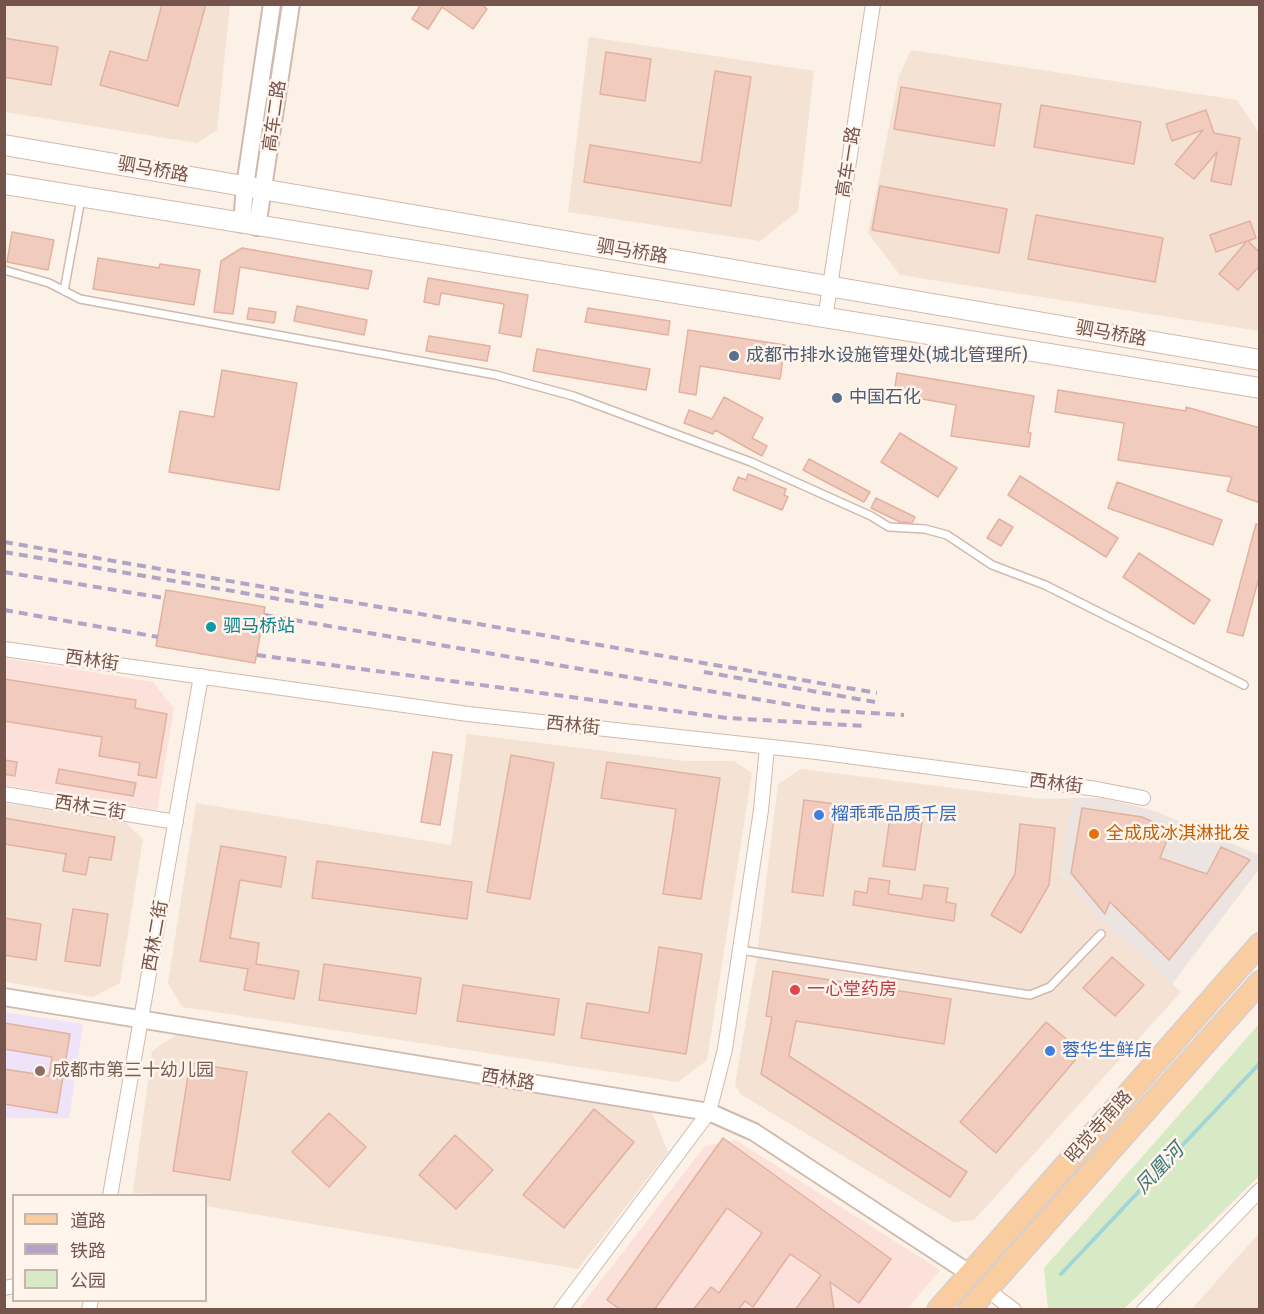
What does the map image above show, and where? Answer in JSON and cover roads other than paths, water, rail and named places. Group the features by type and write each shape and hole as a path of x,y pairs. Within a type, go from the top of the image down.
{"main road":[{"name":"驷马桥路","path":"4,145 1260,360"},
{"name":"驷马桥路","path":"4,184 1260,388"},
{"name":"昭觉寺南路","path":"938,1310 1260,944"},
{"name":"昭觉寺南路","path":"969,1310 1260,982"}],"street":[{"name":"高车二路","path":"249,225 272,4"},
{"name":"高车二路","path":"254,188 291,4"},
{"name":"高车一路","path":"825,319 873,4"},
{"name":"西林街","path":"4,649 468,714 767,747 1097,789 1143,798"},
{"name":"西林二街","path":"110,1194 201,676"},
{"path":"561,1310 709,1112 725,1049 767,747"},
{"name":"西林三街","path":"4,794 176,822"},
{"name":"西林路","path":"4,997 709,1112 754,1132 969,1273"},
{"path":"1144,1310 1260,1190"},
{"path":"986,1289 1014,1310"}],"lane":[{"path":"64,291 81,197"},
{"path":"4,270 49,283 80,299 496,375 573,396 751,462 871,516 889,527 925,529 947,535 992,565 1045,585 1244,685"},
{"path":"740,950 1030,995 1050,987 1101,934"}],"waterway":[{"name":"凤凰河","path":"1061,1274 1260,1063"}],"railway":[{"path":"4,542 877,693"},
{"path":"4,552 326,607"},
{"path":"4,572 164,598"},
{"path":"4,610 158,637"},
{"path":"264,615 821,710 904,715"},
{"path":"257,655 727,718 865,726"},
{"path":"704,672 875,702"}],"place":[{"name":"成都市排水设施管理处(城北管理所)","path":"734,356"},
{"name":"中国石化","path":"837,398"},
{"name":"驷马桥站","path":"211,627"},
{"name":"榴乖乖品质千层","path":"819,815"},
{"name":"全成成冰淇淋批发","path":"1094,834"},
{"name":"一心堂药房","path":"795,990"},
{"name":"蓉华生鲜店","path":"1050,1051"},
{"name":"成都市第三十幼儿园","path":"40,1071"}]}
